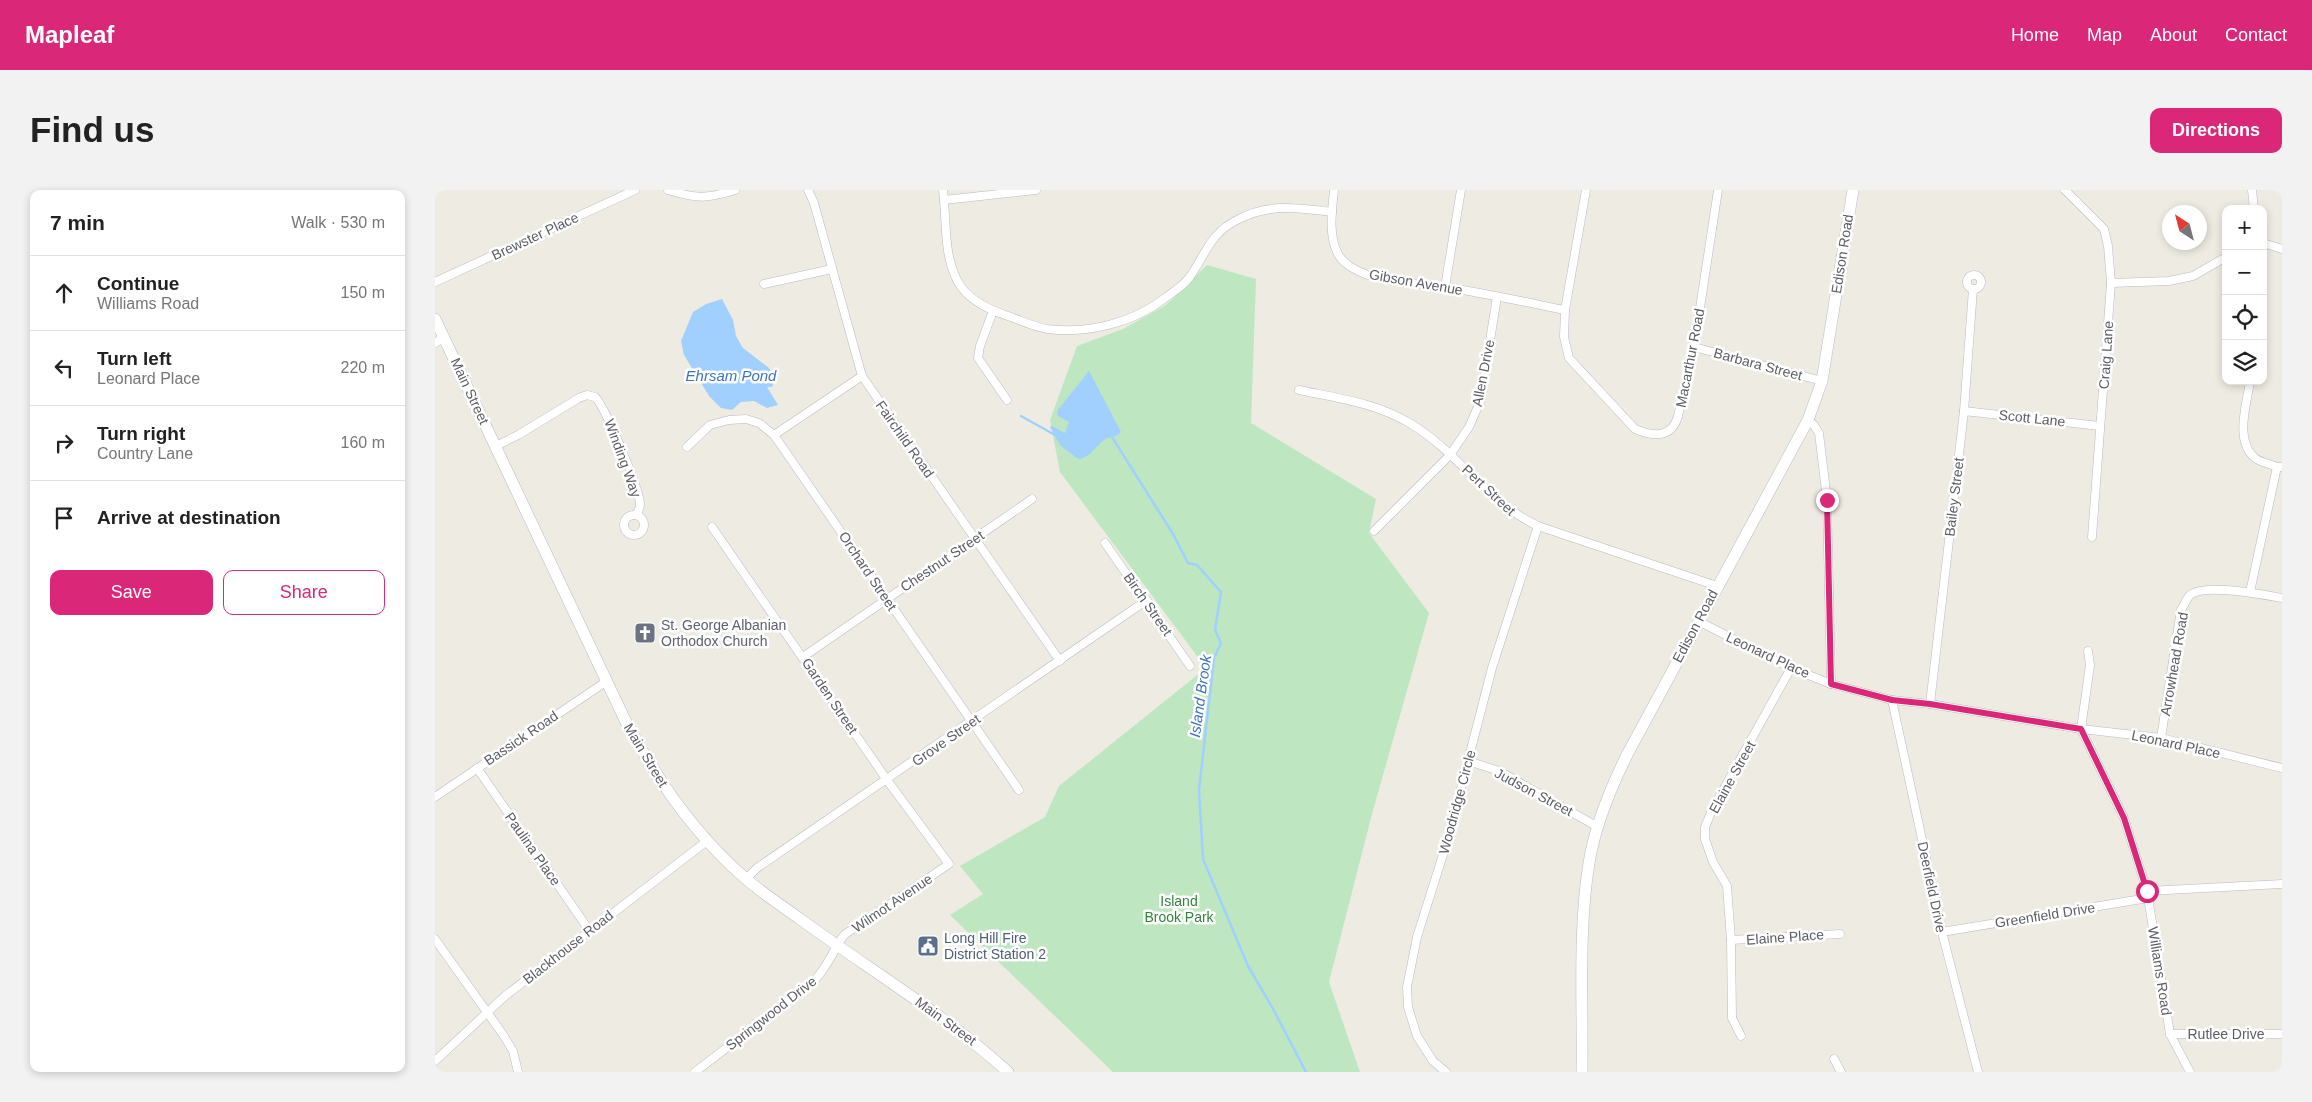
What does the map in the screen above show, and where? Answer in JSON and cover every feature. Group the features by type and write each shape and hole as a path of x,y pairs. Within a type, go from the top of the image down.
{"main road":[{"name":"Edison Road","path":"1582,1072 1585,908 1589,862 1598,827 1611,786 1698,621 1808,420 1822,381 1853,190"},
{"name":"Main Street","path":"435,319 440,340 496,446 641,751 662,784 707,841 746,879 977,1043 1008,1072"}],"street":[{"name":"Brewster Place","path":"435,282 635,190"},
{"path":"668,190 693,197 711,198 735,190"},
{"name":"Fairchild Road","path":"808,190 815,203 862,376 1060,660"},
{"path":"943,190 949,262 960,285 978,303 993,311 1046,329 1106,327 1135,317 1188,279 1202,254 1218,233 1238,219 1265,208 1283,207 1332,212"},
{"path":"944,200 1035,190"},
{"name":"Gibson Avenue","path":"1334,190 1332,212 1333,238 1338,255 1349,267 1390,280 1445,287 1565,310"},
{"path":"1445,287 1461,190"},
{"name":"Macarthur Road","path":"1586,190 1565,310 1564,337 1569,358 1635,429 1649,435 1663,435 1675,426 1693,347 1718,190"},
{"name":"Craig Lane","path":"2065,190 2104,229 2109,246 2111,283 2092,537"},
{"path":"2252,190 2254,205"},
{"path":"2267,244 2282,249"},
{"path":"2111,283 2169,281 2193,276 2222,259"},
{"path":"764,284 832,269"},
{"name":"Bailey Street","path":"1930,704 1964,411 1973,289"},
{"name":"Allen Drive","path":"1374,531 1450,454 1469,427 1480,402 1497,297"},
{"path":"993,311 980,346 978,358 1007,400"},
{"name":"Barbara Street","path":"1693,347 1822,381"},
{"path":"774,435 862,376"},
{"path":"2249,385 2243,433 2245,444 2255,458 2279,467 2250,592"},
{"name":"Pert Street","path":"1299,390 1370,405 1413,424 1450,454 1500,502 1520,518 1538,526 1717,586"},
{"name":"Winding Way","path":"496,446 518,436 579,398 587,395 595,396 609,417 627,466 640,505 637,515"},
{"name":"Scott Lane","path":"1964,411 2100,426"},
{"name":"Orchard Street","path":"687,447 710,425 729,420 745,419 759,423 774,435 1019,790"},
{"path":"1808,420 1819,433 1827,500 1831,684"},
{"name":"Chestnut Street","path":"803,657 1032,499"},
{"name":"Woodridge Circle","path":"1445,1072 1433,1062 1417,1036 1409,1008 1407,987 1417,937 1447,842 1492,668 1538,526"},
{"name":"Garden Street","path":"712,527 887,780 949,864"},
{"name":"Birch Street","path":"1105,543 1147,600 1190,666"},
{"name":"Arrowhead Road","path":"2161,738 2181,610 2190,595 2202,589 2250,592 2282,598"},
{"name":"Grove Street","path":"746,879 757,868 1147,600"},
{"name":"Leonard Place","path":"1698,621 1791,668 1831,684 1892,700 1930,704 2081,729 2161,738 2282,768"},
{"path":"2081,729 2090,665 2088,651"},
{"name":"Elaine Street","path":"1741,1036 1731,1018 1731,940 1727,886 1707,849 1705,827 1712,810 1791,668"},
{"name":"Bassick Road","path":"435,797 607,681"},
{"name":"Deerfield Drive","path":"1892,700 1942,932 1978,1072"},
{"name":"Williams Road","path":"2081,729 2124,818 2147,895 2170,1034 2190,1072"},
{"name":"Judson Street","path":"1468,761 1499,771 1598,827"},
{"name":"Paulina Place","path":"477,768 589,930"},
{"name":"Blackhouse Road","path":"435,1061 485,1013 589,930 707,841"},
{"name":"Wilmot Avenue","path":"837,945 845,935 949,864"},
{"name":"Greenfield Drive","path":"1942,932 2147,895 2282,884"},
{"name":"Elaine Place","path":"1731,940 1840,934"},
{"path":"435,939 485,1013 513,1050 518,1072"},
{"name":"Springwood Drive","path":"695,1072 813,981 826,968 837,945"},
{"name":"Rutlee Drive","path":"2170,1034 2282,1034"},
{"path":"1834,1059 1841,1072"}],"green space":[{"name":"Island Brook Park","path":"1207,265 1256,279 1251,423 1376,499 1369,533 1429,613 1372,814 1329,982 1360,1072 1113,1072 950,915 983,894 960,866 1045,817 1059,786 1206,668 1060,472 1050,420 1077,346 1123,329 1166,305"}],"water":[{"name":"Ehrsam Pond","path":"722,299 733,320 736,336 743,348 769,368 775,379 772,387 767,387 778,405 767,408 754,401 741,402 732,410 721,408 709,396 684,355 681,341 693,312 706,304"},
{"path":"1089,371 1121,432 1106,439 1089,454 1078,459 1060,445 1050,427 1052,426 1065,433 1069,422 1058,416 1057,411"}],"waterway":[{"name":"Island Brook","path":"1021,416 1055,435"},
{"name":"Island Brook","path":"1112,437 1173,534 1188,563 1197,565 1221,592 1215,630 1221,643 1214,658 1199,790 1203,859 1248,966 1306,1072"}],"place":[{"name":"St. George Albanian Orthodox Church","path":"645,633"},
{"name":"Long Hill Fire District Station 2","path":"928,946"}],"route":[{"path":"1827,500 1831,609 1831,684 1892,700 1930,704 2081,729 2124,818 2147,891"}]}
